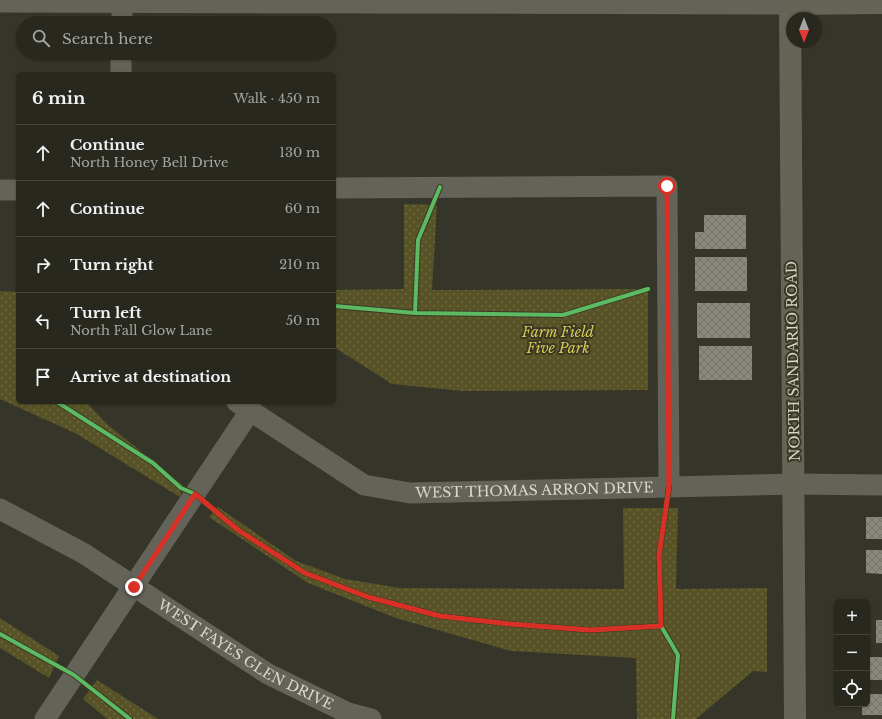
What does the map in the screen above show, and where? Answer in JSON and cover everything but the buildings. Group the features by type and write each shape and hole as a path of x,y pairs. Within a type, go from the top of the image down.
{"main road":[{"path":"790,4 882,3"},
{"name":"NORTH SANDARIO ROAD","path":"790,4 795,719"}],"street":[{"path":"0,2 790,4"},
{"path":"122,2 122,16"},
{"path":"121,60 121,72"},
{"path":"336,188 667,186 669,487"},
{"path":"0,190 16,190"},
{"path":"45,719 134,587 244,407"},
{"name":"WEST THOMAS ARRON DRIVE","path":"244,407 364,485 410,493 794,484 882,485"},
{"name":"WEST FAYES GLEN DRIVE","path":"0,509 83,553 268,674 348,713 371,719"}],"green space":[{"name":"Farm Field Five Park","path":"404,204 437,205 432,290 648,289 648,390 463,391 392,384 336,348 336,290 404,289"},
{"path":"0,291 16,292 16,404 88,404 107,424 184,486 180,497 75,433 0,399"},
{"path":"218,507 296,561 345,579 400,588 624,589 623,508 678,508 676,589 767,588 767,672 753,671 696,719 637,719 636,658 511,651 396,618 308,583 209,517"},
{"path":"0,618 59,656 49,678 0,648"},
{"path":"97,680 158,719 107,719 83,699"}],"cycle path":[{"path":"415,313 418,240 440,187"},
{"path":"336,306 415,313 563,315 648,289"},
{"path":"60,404 153,463 181,488 195,494 238,530 305,573 368,597 440,616 510,624 590,630 661,626"},
{"path":"669,487 659,555 661,626 678,655 673,719"},
{"path":"0,634 74,675 130,719"}],"route":[{"path":"134,587 195,494 238,530 305,573 368,597 440,616 510,624 590,630 661,626 659,555 669,487 667,186"}]}
